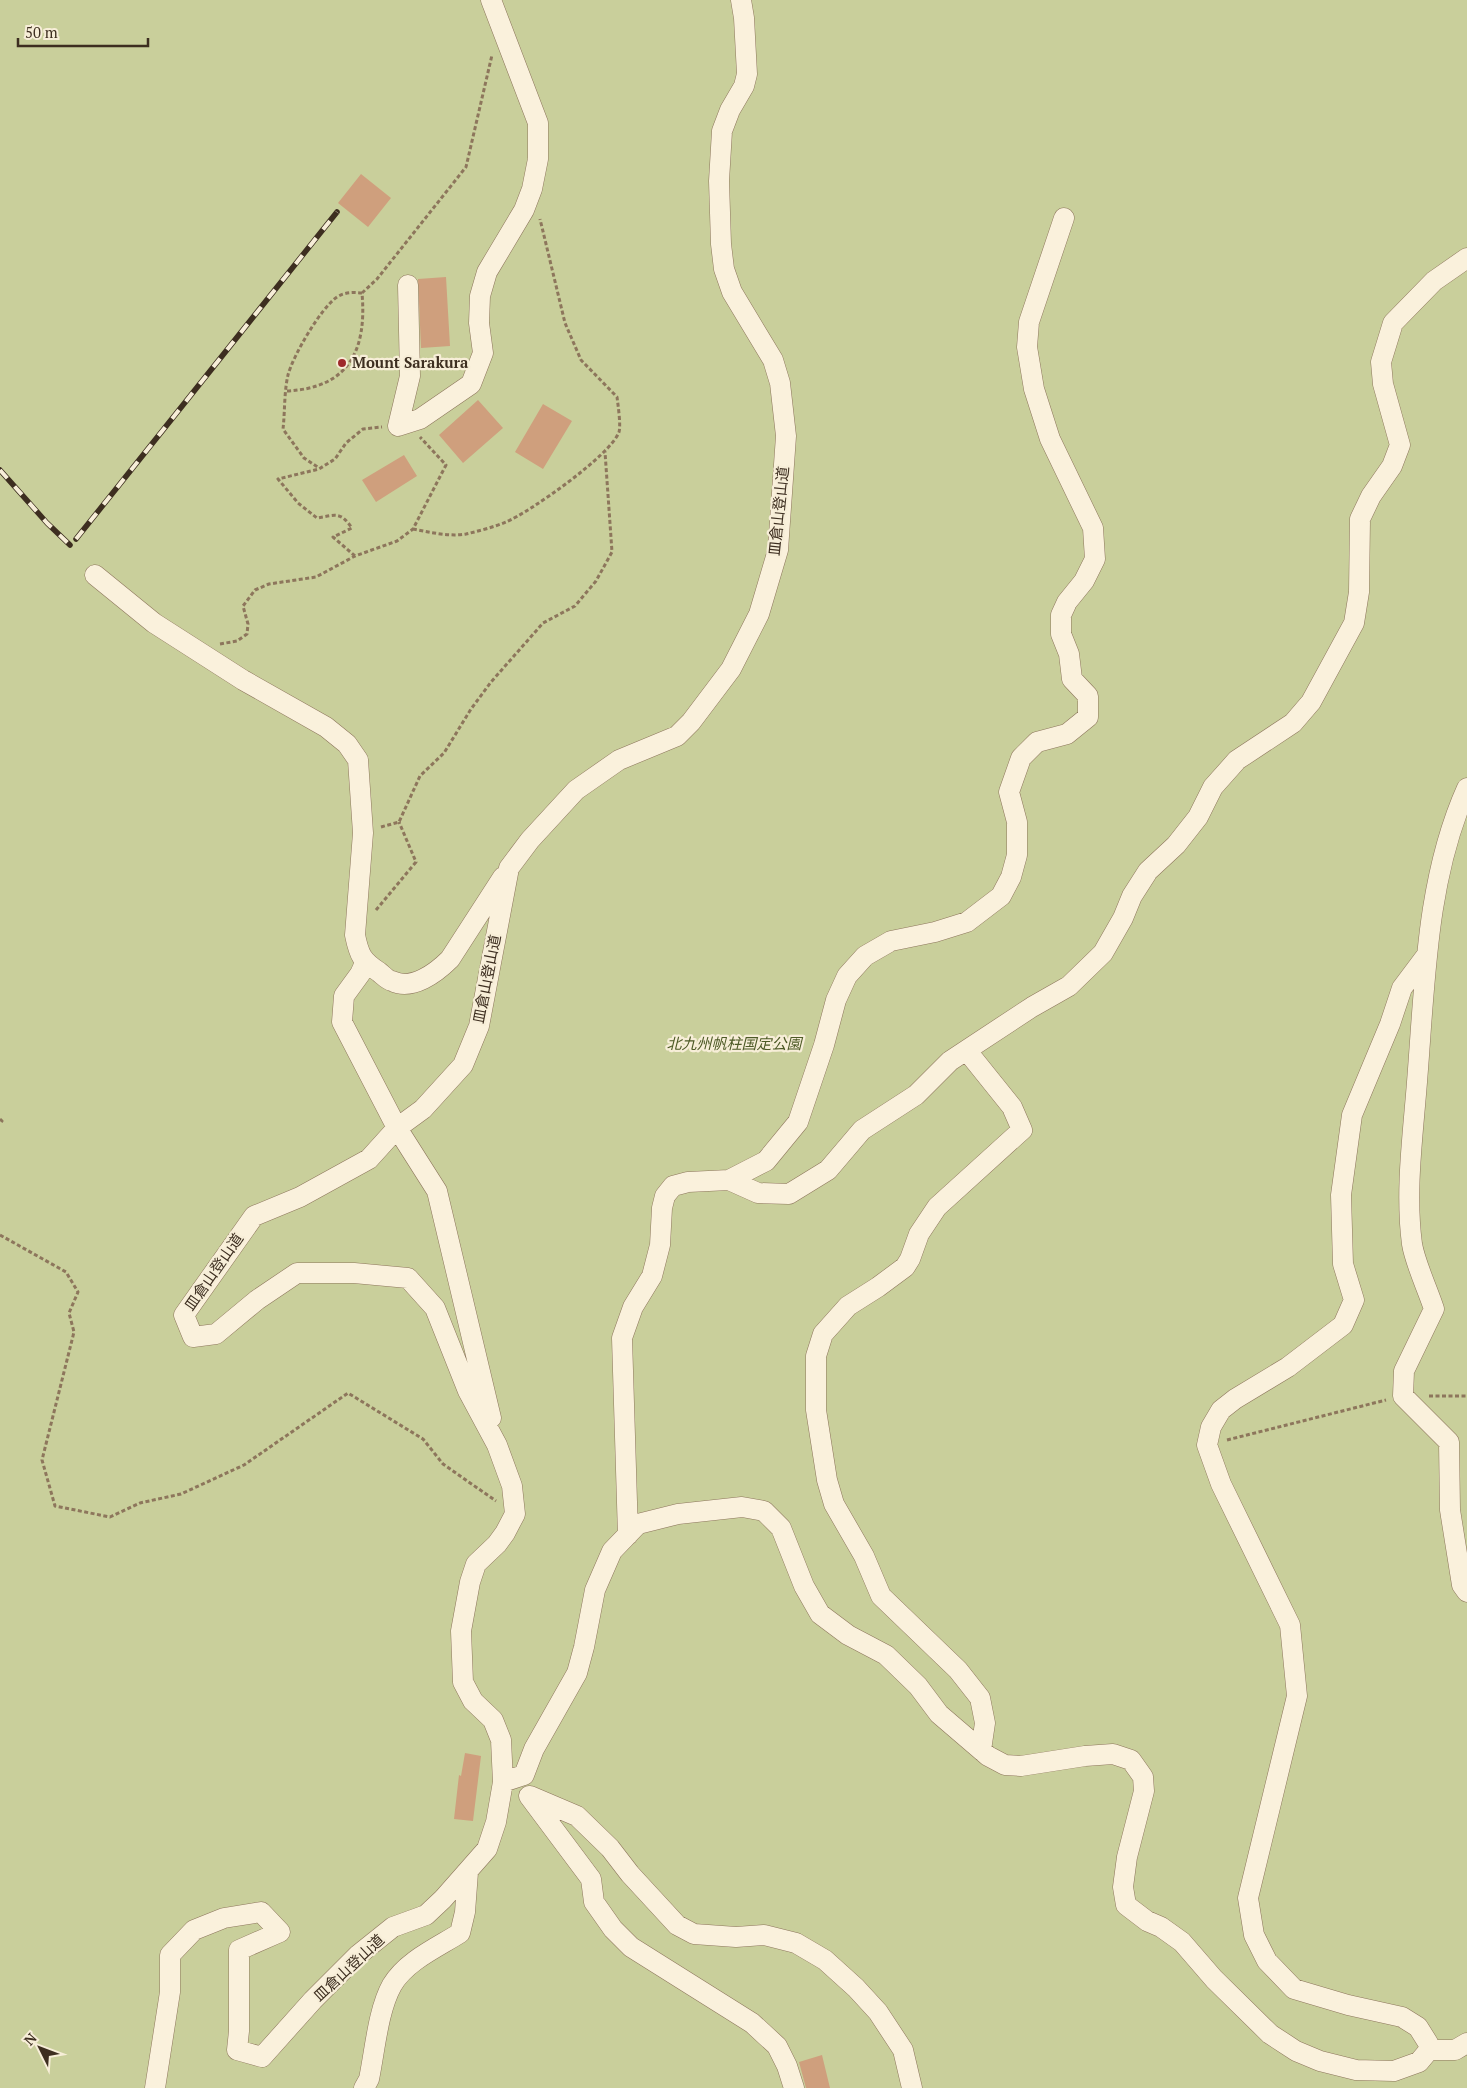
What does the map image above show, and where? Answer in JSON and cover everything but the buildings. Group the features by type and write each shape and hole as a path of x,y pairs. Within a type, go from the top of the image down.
{"street":[{"path":"398,426 420,419 471,384 483,353 478,322 480,296 487,272 524,210 532,189 538,159 538,123 491,0"},
{"name":"皿倉山登山道","path":"155,2088 170,1992 170,1955 194,1930 224,1918 261,1912 280,1932 239,1950 239,2031 237,2050 262,2057 358,1955 393,1927 426,1916 468,1872 487,1848 496,1822 503,1782 501,1740 493,1720 473,1701 463,1682 461,1631 470,1582 476,1564 501,1539 515,1514 512,1486 497,1445 468,1391 435,1308 408,1278 354,1273 297,1272 216,1334 193,1336 184,1314 254,1216 300,1197 369,1159 398,1128 423,1109 463,1064 478,1026 509,868 530,840 576,790 619,760 677,736 692,722 731,670 759,614 778,550 786,436 780,383 773,360 732,292 724,269 721,244 719,181 722,131 730,110 744,86 747,74 744,18 741,0"},
{"path":"628,1535 622,1338 633,1307 652,1276 660,1245 665,1196 673,1186 688,1182 729,1180 766,1162 798,1122 824,1045 836,1000 847,976 865,956 891,941 935,932 967,922 1001,896 1011,877 1016,855 1017,822 1009,792 1022,758 1037,742 1067,734 1088,717 1088,696 1072,679 1069,654 1061,634 1060,615 1067,602 1084,582 1095,560 1093,528 1050,439 1034,389 1026,347 1029,322 1064,218"},
{"path":"729,1180 758,1193 789,1194 828,1170 862,1130 916,1096 950,1061 1032,1007 1069,986 1103,953 1123,918 1132,896 1148,871 1176,845 1198,817 1213,787 1237,760 1293,723 1311,702 1354,622 1359,592 1360,518 1371,496 1392,466 1400,445 1383,384 1380,362 1394,323 1434,281 1467,258"},
{"path":"398,426 410,376 408,284"},
{"path":"95,575 154,623 243,680 326,727 347,744 358,760 363,833 355,935 358,949 365,963 392,982 406,984 428,977 450,959 509,868"},
{"path":"1467,788 1454,817 1443,855 1426,956 1409,1191 1412,1246 1434,1309 1404,1372 1403,1396 1449,1442 1450,1510 1462,1585 1467,1592"},
{"path":"503,1782 524,1775 534,1749 576,1673 584,1647 595,1590 612,1551 638,1524 678,1514 742,1506 764,1511 782,1528 804,1586 820,1614 848,1634 886,1655 918,1686 939,1714 988,1756 1005,1764 1021,1766 1085,1756 1113,1754 1131,1760 1143,1777 1144,1791 1127,1857 1123,1886 1126,1905 1147,1921 1161,1927 1182,1942 1214,1980 1270,2034 1296,2051 1320,2061 1356,2070 1394,2071 1420,2062 1429,2050 1428,2043 1418,2027 1402,2018 1348,2005 1294,1988 1267,1961 1254,1935 1248,1898 1297,1696 1290,1624 1221,1484 1207,1445 1211,1427 1222,1410 1235,1399 1288,1367 1343,1325 1354,1300 1343,1264 1341,1195 1352,1115 1390,1024 1402,988 1426,956"},
{"path":"365,963 360,974 344,996 342,1022 398,1128 437,1191 497,1445"},
{"path":"967,1051 1012,1107 1022,1130 937,1207 919,1234 905,1267 848,1306 823,1334 816,1356 816,1410 827,1480 834,1504 864,1556 881,1596 958,1670 980,1698 986,1723 981,1750"},
{"path":"503,1782 577,1816 610,1848 630,1874 677,1925 694,1934 736,1937 764,1935 796,1943 825,1960 856,1988 883,2020 903,2050 912,2088"},
{"path":"530,1796 591,1880 594,1902 613,1929 639,1952 752,2024 777,2046 787,2066 794,2088"},
{"path":"364,2088 369,2079 382,2010 393,1984 409,1966 460,1933 465,1912 468,1872"},
{"path":"1429,2050 1455,2050 1467,2043"}],"path":[{"path":"319,469 304,458 283,429 288,375 308,333 319,316 337,297 351,292 362,293 377,279 466,168 487,72 493,54"},
{"path":"413,529 436,534 465,534 507,521 542,501 605,451 619,431 617,397 581,360 565,323 539,218"},
{"path":"287,390 307,390 344,370 357,353 361,337 364,310 362,293"},
{"path":"195,650 237,641 247,634 248,624 243,606 255,590 269,584 316,577 355,556 397,541 413,529 446,465 417,434 398,426 363,429 346,444 334,459 319,469 278,479 298,503 317,518 337,514 345,518 352,528 333,537 355,556"},
{"path":"374,913 416,862 399,822 420,776 444,752 471,709 543,622 575,606 596,581 612,552 605,451"},
{"path":"363,833 399,822"},
{"path":"0,1119 2,1121 0,1123"},
{"path":"0,1235 66,1272 78,1292 70,1313 74,1332 42,1460 55,1506 110,1517 140,1503 181,1494 244,1466 348,1393 423,1440 443,1464 515,1514"},
{"path":"1207,1445 1403,1396 1467,1396"}],"green space":[{"name":"北九州帆柱国定公園","path":"0,0 1467,0 1467,2088 0,2088"}],"railway":[{"path":"76,539 337,212"},
{"path":"0,470 47,523 70,545"}],"place":[{"name":"Mount Sarakura","path":"342,363"}]}
